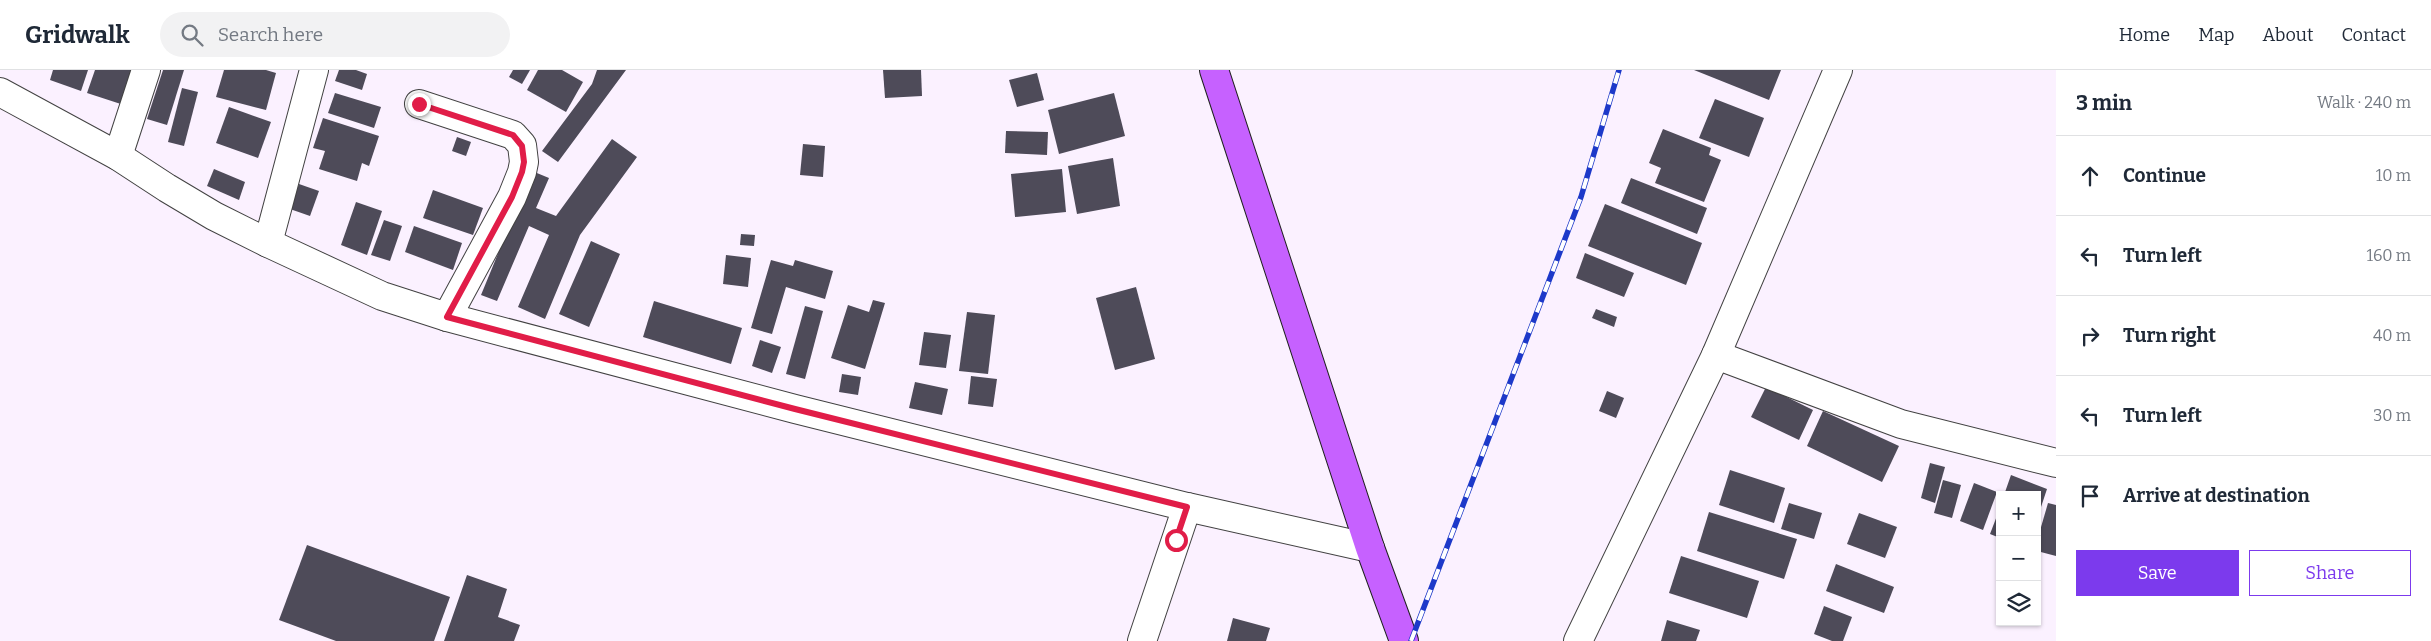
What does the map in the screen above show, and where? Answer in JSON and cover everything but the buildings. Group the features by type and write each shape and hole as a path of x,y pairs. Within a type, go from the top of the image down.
{"main road":[{"path":"1214,70 1370,548 1404,641"}],"street":[{"path":"118,156 146,70"},
{"path":"268,244 314,70"},
{"path":"1578,641 1716,355 1838,70"},
{"path":"0,92 118,156 174,193 268,244 382,296 447,317 795,409 1187,507 1370,548"},
{"path":"419,104 513,135 519,140 524,153 522,172 512,197 447,317"},
{"path":"1716,355 1901,424 2056,463"},
{"path":"1142,641 1187,507"}],"railway":[{"path":"1411,641 1581,197 1619,70"}],"route":[{"path":"419,104 513,135 519,140 524,153 522,172 512,197 447,317 795,409 1187,507 1176,540"}]}
